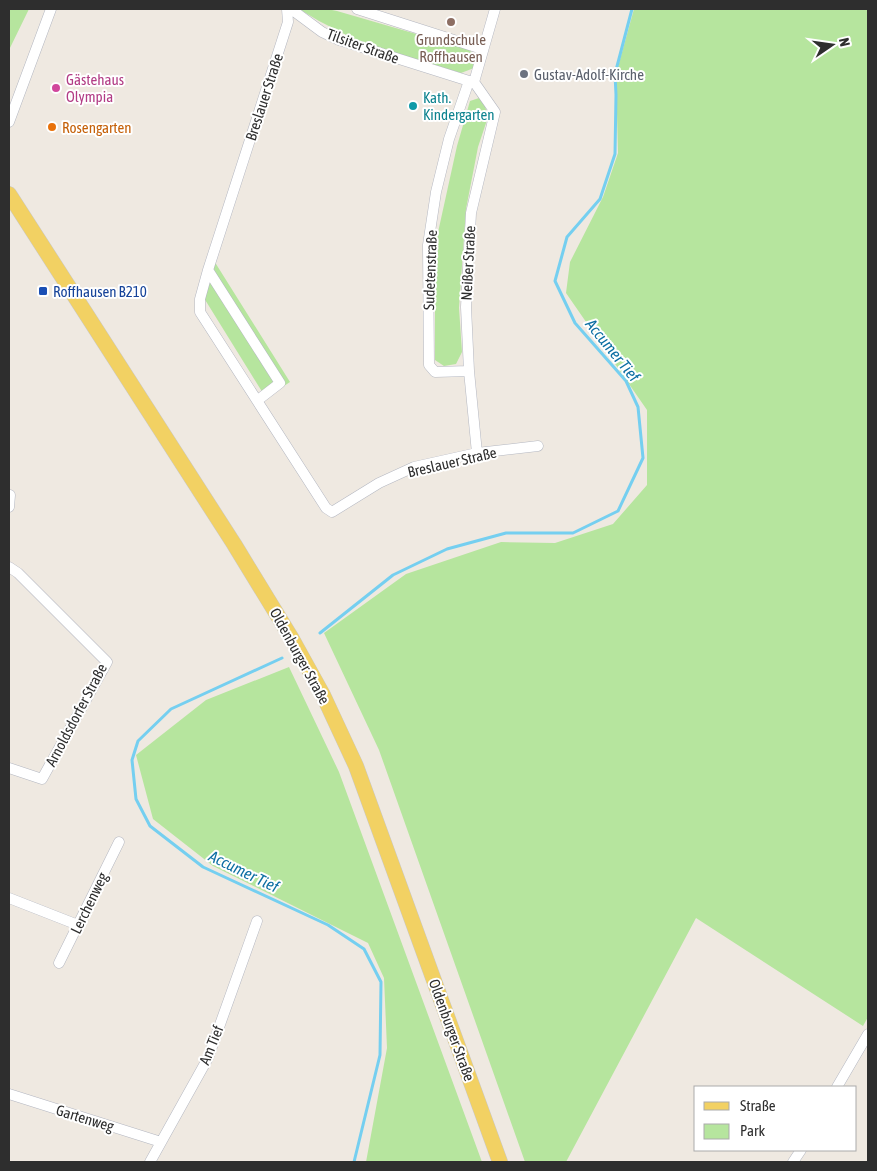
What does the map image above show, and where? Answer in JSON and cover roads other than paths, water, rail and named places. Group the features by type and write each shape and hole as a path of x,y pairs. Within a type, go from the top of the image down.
{"main road":[{"name":"Oldenburger Straße","path":"9,194 234,544 292,639 323,696 356,766 500,1162"}],"street":[{"path":"9,122 51,9"},
{"name":"Breslauer Straße","path":"287,9 288,22 208,270 200,298 200,312 326,508 332,512 379,483 414,467 477,453 538,446"},
{"name":"Tilsiter Straße","path":"291,9 322,32 339,40 471,82"},
{"path":"357,9 482,49"},
{"path":"471,82 495,9"},
{"name":"Neißer Straße","path":"471,82 495,112 471,213 466,308 477,453"},
{"name":"Sudetenstraße","path":"470,371 435,372 429,365 428,255 436,192 449,138 471,82"},
{"path":"9,106 19,93"},
{"path":"208,270 280,383 258,400"},
{"path":"9,507 10,495"},
{"name":"Arnoldsdorfer Straße","path":"9,567 107,662 42,779 9,768"},
{"name":"Lerchenweg","path":"59,963 119,842"},
{"path":"9,898 78,925"},
{"name":"Am Tief","path":"150,1162 208,1058 258,921"},
{"path":"838,1086 868,1034"},
{"name":"Gartenweg","path":"9,1094 161,1142"},
{"path":"793,1162 800,1151"}],"waterway":[{"name":"Accumer Tief","path":"320,633 393,575 447,549 506,533 573,533 618,511 643,458 638,407 626,381 575,323 555,281 567,237 600,199 615,154 615,74 632,9"},
{"name":"Accumer Tief","path":"282,658 171,709 138,741 132,760 136,799 150,826 203,867 328,925 364,949 381,982 380,1055 354,1162"}],"place":[{"name":"Grundschule Roffhausen","path":"451,22"},
{"name":"Gustav-Adolf-Kirche","path":"524,74"},
{"name":"Gästehaus Olympia","path":"56,88"},
{"name":"Kath. Kindergarten","path":"413,106"},
{"name":"Rosengarten","path":"52,127"},
{"name":"Roffhausen B210","path":"43,291"}]}
